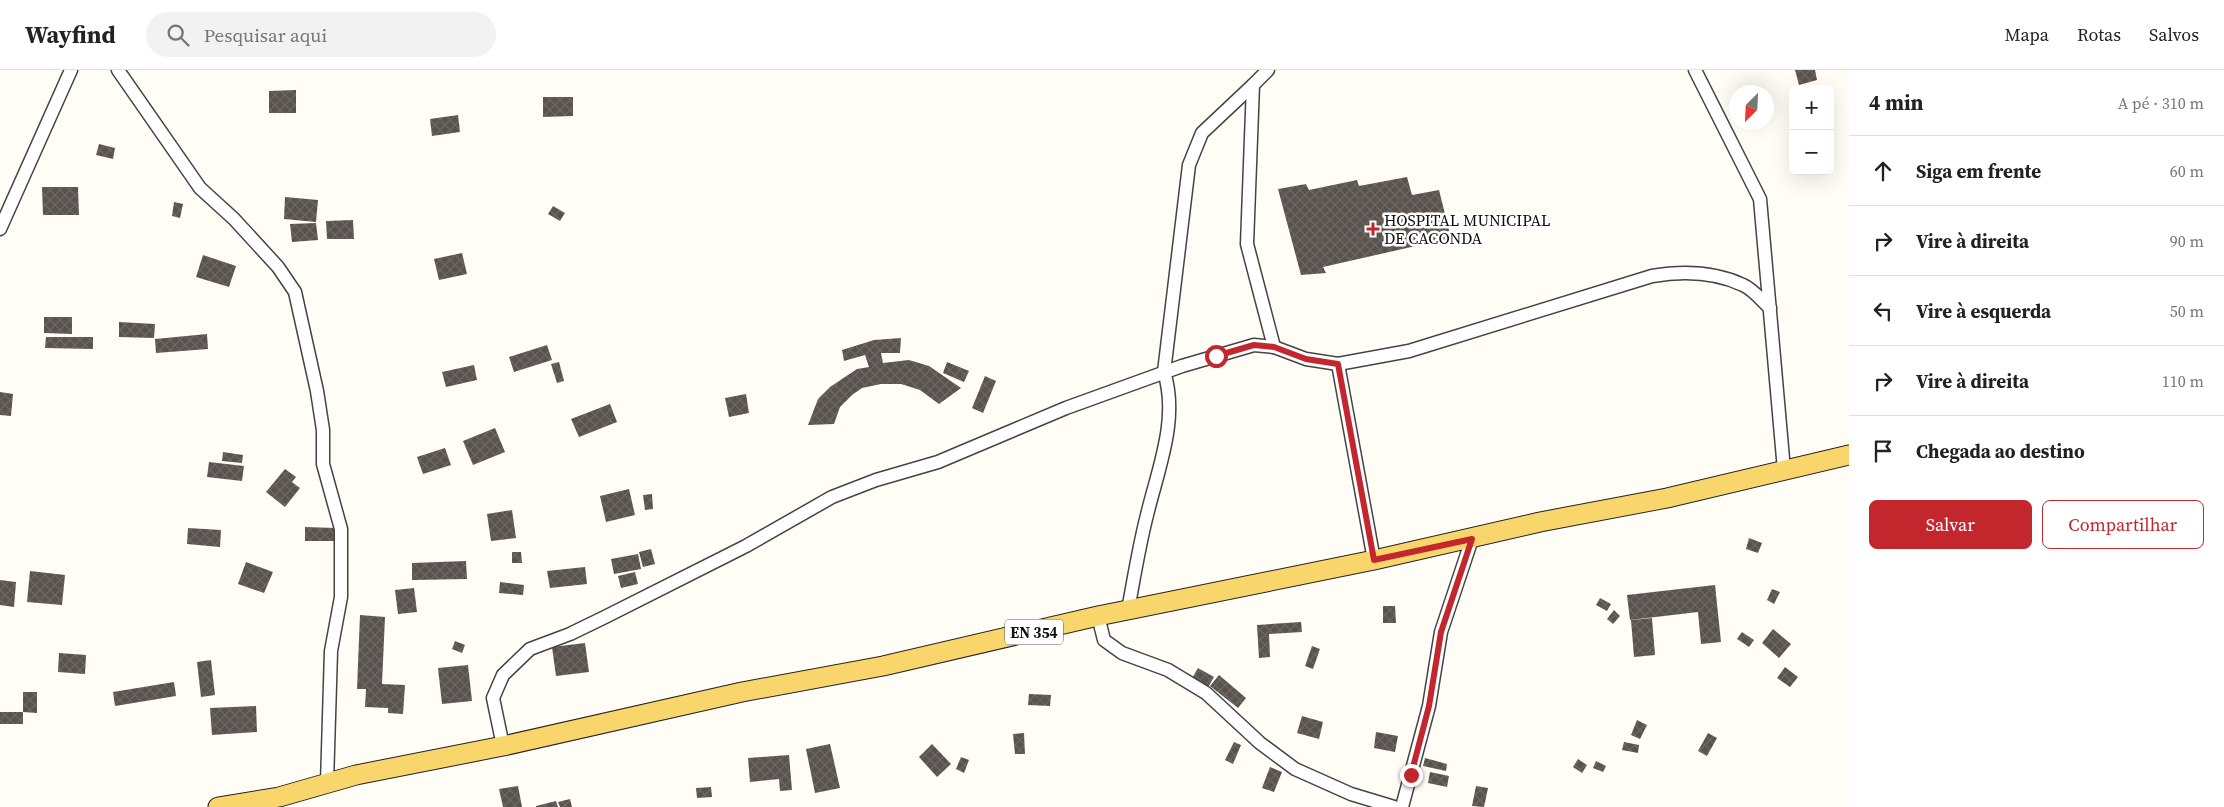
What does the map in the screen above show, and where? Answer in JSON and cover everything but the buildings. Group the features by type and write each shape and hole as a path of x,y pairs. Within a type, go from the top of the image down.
{"main road":[{"name":"EN 354","path":"218,807 280,802 327,783 356,774 503,746 742,692 958,650 1098,616 1374,560 1540,522 1667,498 1849,455"}],"street":[{"path":"0,229 71,70"},
{"path":"118,70 200,188 234,219 278,267 295,292 317,391 323,430 323,464 341,530 341,597 331,651 327,783"},
{"path":"1128,610 1140,547 1166,435 1171,392 1164,372 1184,204 1192,156 1202,133 1268,70"},
{"path":"1695,70 1760,199 1784,470"},
{"path":"1253,85 1247,244 1274,347"},
{"path":"503,746 493,698 503,675 530,649 570,634 746,546 832,497 876,480 938,462 1066,408 1164,372 1254,345 1274,347 1306,359 1338,364 1409,351 1652,276 1675,272 1716,276 1745,286 1770,308"},
{"path":"1338,364 1374,560"},
{"path":"1402,807 1429,706 1441,632 1472,539"},
{"path":"1098,616 1104,640 1122,653 1168,670 1206,693 1260,743 1295,769 1351,794 1394,807"}],"place":[{"name":"HOSPITAL MUNICIPAL DE CACONDA","path":"1373,229"}],"route":[{"path":"1216,356 1254,345 1274,347 1306,359 1338,364 1374,560 1472,539 1441,632 1429,706 1411,775"}]}
